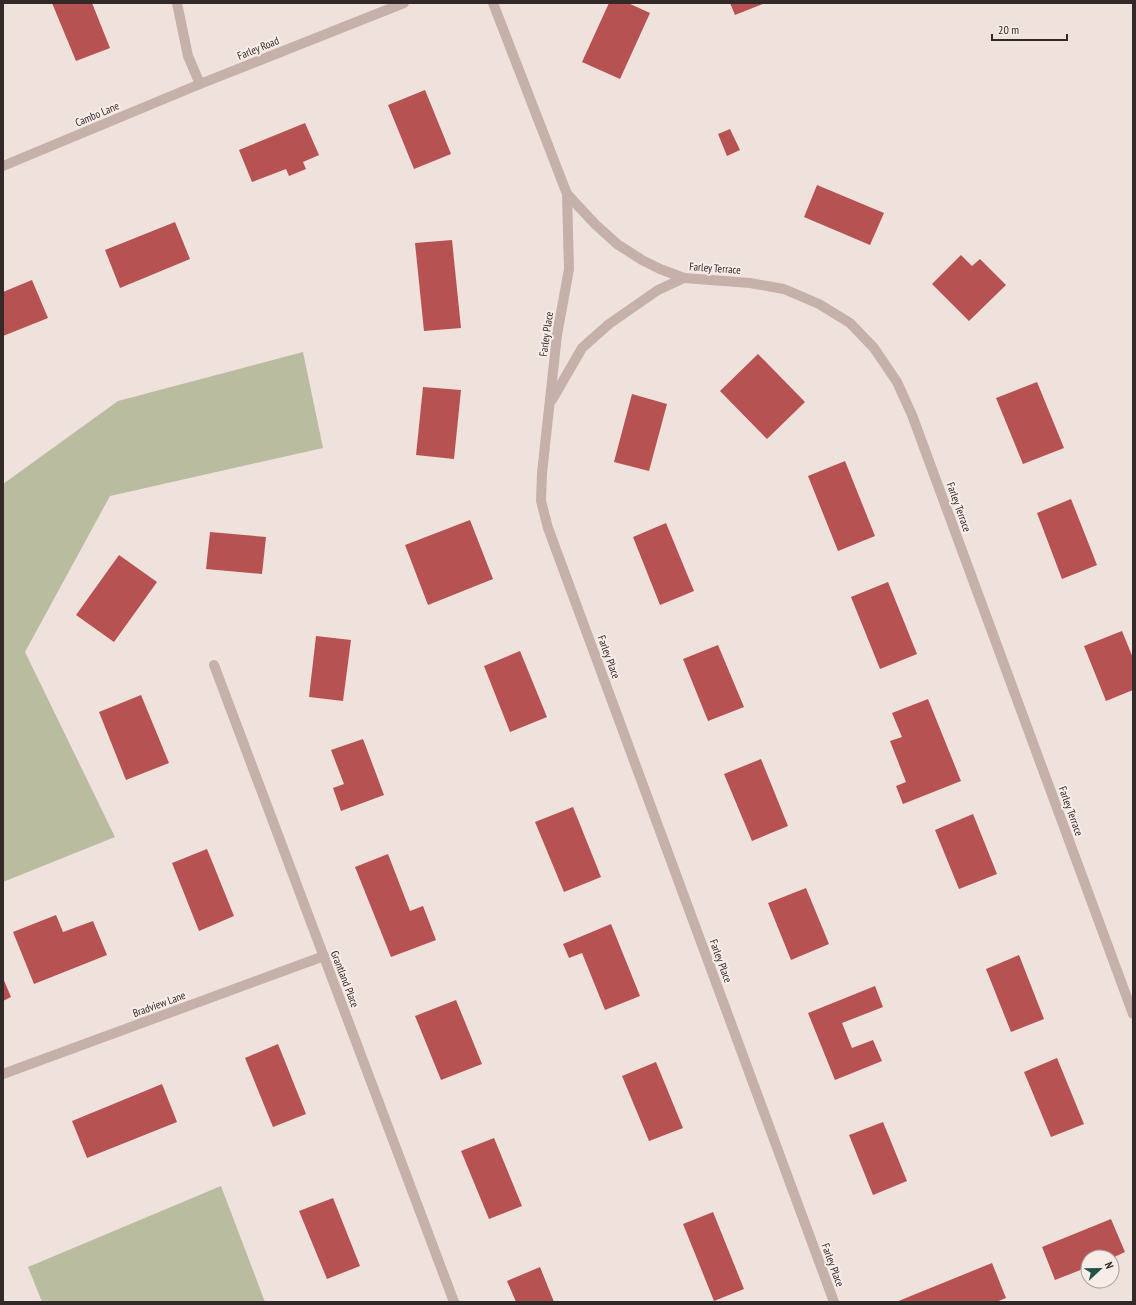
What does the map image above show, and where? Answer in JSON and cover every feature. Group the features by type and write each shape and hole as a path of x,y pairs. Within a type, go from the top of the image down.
{"street":[{"path":"177,3 188,56 200,84"},
{"name":"Farley Road","path":"200,84 404,3"},
{"name":"Farley Place","path":"493,3 567,194 569,269 557,335 542,473 541,501 548,528 834,1302"},
{"name":"Cambo Lane","path":"3,166 200,84"},
{"name":"Farley Terrace","path":"567,194 595,224 617,244 642,260 684,278 750,283 784,289 819,304 850,323 874,348 897,382 912,415 1133,1014"},
{"path":"550,404 582,348 609,324 658,290 684,278"},
{"name":"Grantland Place","path":"214,665 454,1302"},
{"name":"Bradview Lane","path":"3,1074 324,956"}],"green space":[{"path":"303,352 323,448 110,496 25,652 115,837 3,882 3,484 118,401"},
{"path":"221,1186 265,1302 42,1302 28,1267"}],"building":[{"path":"52,3 92,3 110,48 76,61"},
{"path":"609,3 628,3 650,13 620,79 582,62"},
{"path":"730,3 765,3 735,15"},
{"path":"425,90 451,154 414,169 388,105"},
{"path":"305,123 319,155 303,162 306,169 289,176 286,169 252,182 239,150"},
{"path":"730,129 740,150 727,156 718,134"},
{"path":"817,185 884,213 870,245 804,217"},
{"path":"175,222 190,259 120,288 105,250"},
{"path":"452,240 461,328 424,331 415,243"},
{"path":"961,255 972,266 980,259 1006,285 969,321 932,284"},
{"path":"32,280 48,318 3,336 3,292"},
{"path":"758,354 805,402 767,439 720,391"},
{"path":"1037,382 1064,448 1023,464 996,398"},
{"path":"423,387 461,390 454,459 416,455"},
{"path":"632,394 667,404 649,471 614,462"},
{"path":"845,461 875,536 838,551 808,476"},
{"path":"1071,499 1097,565 1062,579 1037,513"},
{"path":"470,520 493,579 428,605 405,545"},
{"path":"666,523 694,591 660,605 633,537"},
{"path":"210,532 266,537 262,574 206,569"},
{"path":"119,555 157,582 114,642 76,615"},
{"path":"888,582 917,654 880,669 851,597"},
{"path":"1122,631 1133,658 1133,690 1106,701 1084,646"},
{"path":"316,636 351,640 343,701 309,697"},
{"path":"718,645 744,707 708,721 683,659"},
{"path":"520,651 547,717 510,732 484,666"},
{"path":"141,695 169,763 126,780 99,712"},
{"path":"928,699 961,781 903,804 896,786 906,782 890,741 902,737 892,713"},
{"path":"363,739 384,795 341,811 333,788 344,784 331,750"},
{"path":"761,759 788,826 752,841 724,774"},
{"path":"573,807 601,877 564,892 535,822"},
{"path":"973,814 997,874 959,889 935,830"},
{"path":"207,849 234,916 199,931 172,863"},
{"path":"388,854 410,911 423,906 436,940 391,957 355,867"},
{"path":"806,888 829,944 791,960 768,903"},
{"path":"56,915 63,932 93,921 107,955 34,984 13,932"},
{"path":"611,924 640,996 605,1010 582,953 569,958 563,944"},
{"path":"1019,955 1044,1019 1011,1032 986,969"},
{"path":"3,978 11,997 3,1001"},
{"path":"875,986 883,1007 842,1023 852,1048 873,1040 882,1061 835,1080 808,1013"},
{"path":"456,1000 482,1064 441,1080 415,1016"},
{"path":"278,1044 306,1114 273,1127 245,1058"},
{"path":"1057,1058 1084,1124 1051,1137 1024,1072"},
{"path":"656,1062 683,1128 649,1141 622,1076"},
{"path":"162,1084 177,1122 87,1158 72,1121"},
{"path":"883,1122 907,1181 873,1195 849,1135"},
{"path":"494,1138 522,1206 489,1219 461,1151"},
{"path":"333,1198 360,1266 327,1279 299,1211"},
{"path":"713,1212 744,1289 714,1301 683,1224"},
{"path":"1111,1219 1125,1252 1120,1254 1120,1249 1080,1249 1080,1270 1055,1280 1042,1247"},
{"path":"992,1263 1006,1298 996,1302 896,1302"},
{"path":"540,1267 554,1302 516,1302 507,1281"}]}
